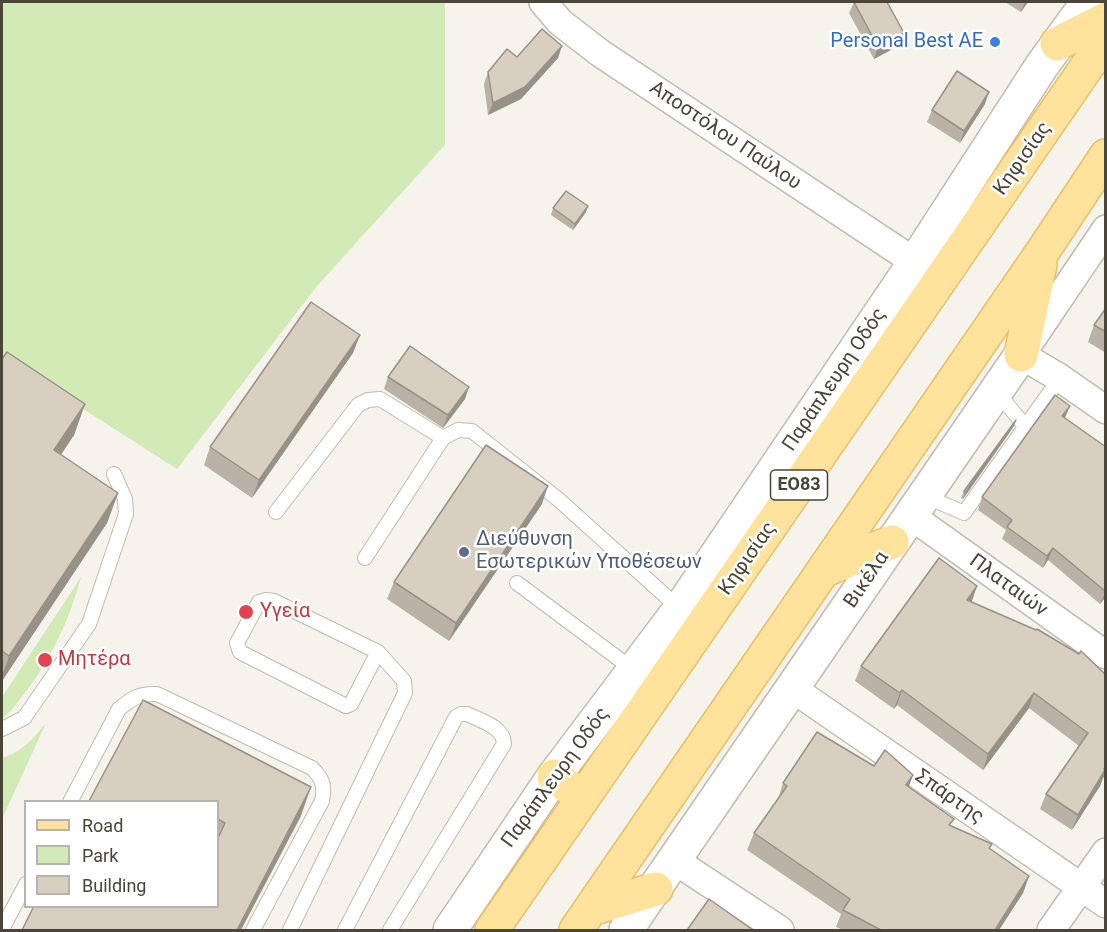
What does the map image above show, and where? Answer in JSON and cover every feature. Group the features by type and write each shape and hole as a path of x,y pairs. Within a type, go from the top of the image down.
{"main road":[{"path":"1057,44 1106,19"},
{"name":"Κηφισίας","path":"492,930 1106,39"},
{"path":"584,920 1106,156"},
{"path":"1021,354 1043,250"},
{"path":"823,571 892,542"},
{"path":"554,776 583,798"},
{"path":"584,920 656,889"}],"street":[{"name":"Αποστόλου Παύλου","path":"543,2 560,22 600,53 915,262"},
{"name":"Παράπλευρη Οδός","path":"450,930 554,776 680,609 915,262 1057,44 1088,2"},
{"name":"Βικέλα","path":"627,930 1106,230"},
{"path":"1021,354 1106,410"},
{"name":"Πλαταιών","path":"918,506 1106,656"},
{"name":"Σπάρτης","path":"793,689 1106,904"},
{"path":"1051,930 1106,852"},
{"path":"674,860 780,930"}],"lane":[{"path":"918,506 964,513 1060,378"},
{"path":"996,391 1025,426"},
{"path":"276,512 358,405 368,400 380,399 443,438"},
{"path":"365,558 443,438 458,430 472,431 559,500 680,609"},
{"path":"2,729 24,718 89,624 126,514 125,499 114,474"},
{"path":"517,583 635,671"},
{"path":"290,930 405,693 404,681 378,652 273,601 259,602 237,643 240,652 346,706 351,704 378,652"},
{"path":"71,800 119,709 132,698 144,694 157,694 312,768 321,776 325,788 322,801 253,930"},
{"path":"345,930 456,717 467,714 501,732 504,744 390,930"},
{"path":"2,929 24,888"}],"green space":[{"path":"2,2 445,2 445,145 317,286 177,469 2,357"},
{"path":"81,577 71,609 50,655 17,704 2,718 2,697"},
{"path":"46,723 2,819 2,758 27,744"}],"building":[{"path":"854,2 887,2 904,33 878,47"},
{"path":"542,29 562,46 525,87 493,103 488,72 507,49 517,57"},
{"path":"957,71 989,92 964,131 932,110"},
{"path":"566,191 588,206 575,224 553,208"},
{"path":"311,302 360,335 259,480 210,447"},
{"path":"1106,308 1106,332 1094,325"},
{"path":"410,346 469,387 448,415 388,377"},
{"path":"7,352 85,404 54,450 118,493 9,656 2,651 2,359"},
{"path":"1055,395 1070,406 1062,416 1106,447 1105,591 1053,548 1047,556 1007,527 1012,520 982,497"},
{"path":"1016,420 965,493 964,491"},
{"name":"Διεύθυνση Εσωτερικών Υποθέσεων","path":"486,445 548,486 456,623 394,582"},
{"path":"939,558 977,586 967,600 1037,629 1079,654 1081,651 1106,675 1106,766 1078,815 1046,794 1088,733 1034,693 988,754 902,690 900,693 861,666"},
{"path":"143,700 311,787 237,930 22,930 33,908 219,908 219,836 225,823 219,820 219,800 90,800"},
{"path":"817,732 874,766 885,750 913,775 906,785 954,819 949,825 992,844 989,848 1029,876 995,930 881,930 843,910 850,899 754,833 787,786 783,783"},
{"path":"709,899 753,930 687,930"}],"place":[{"name":"Personal Best AE","path":"995,42"},
{"name":"Διεύθυνση Εσωτερικών Υποθέσεων","path":"464,552"},
{"name":"Υγεία","path":"246,612"},
{"name":"Μητέρα","path":"45,660"}]}
